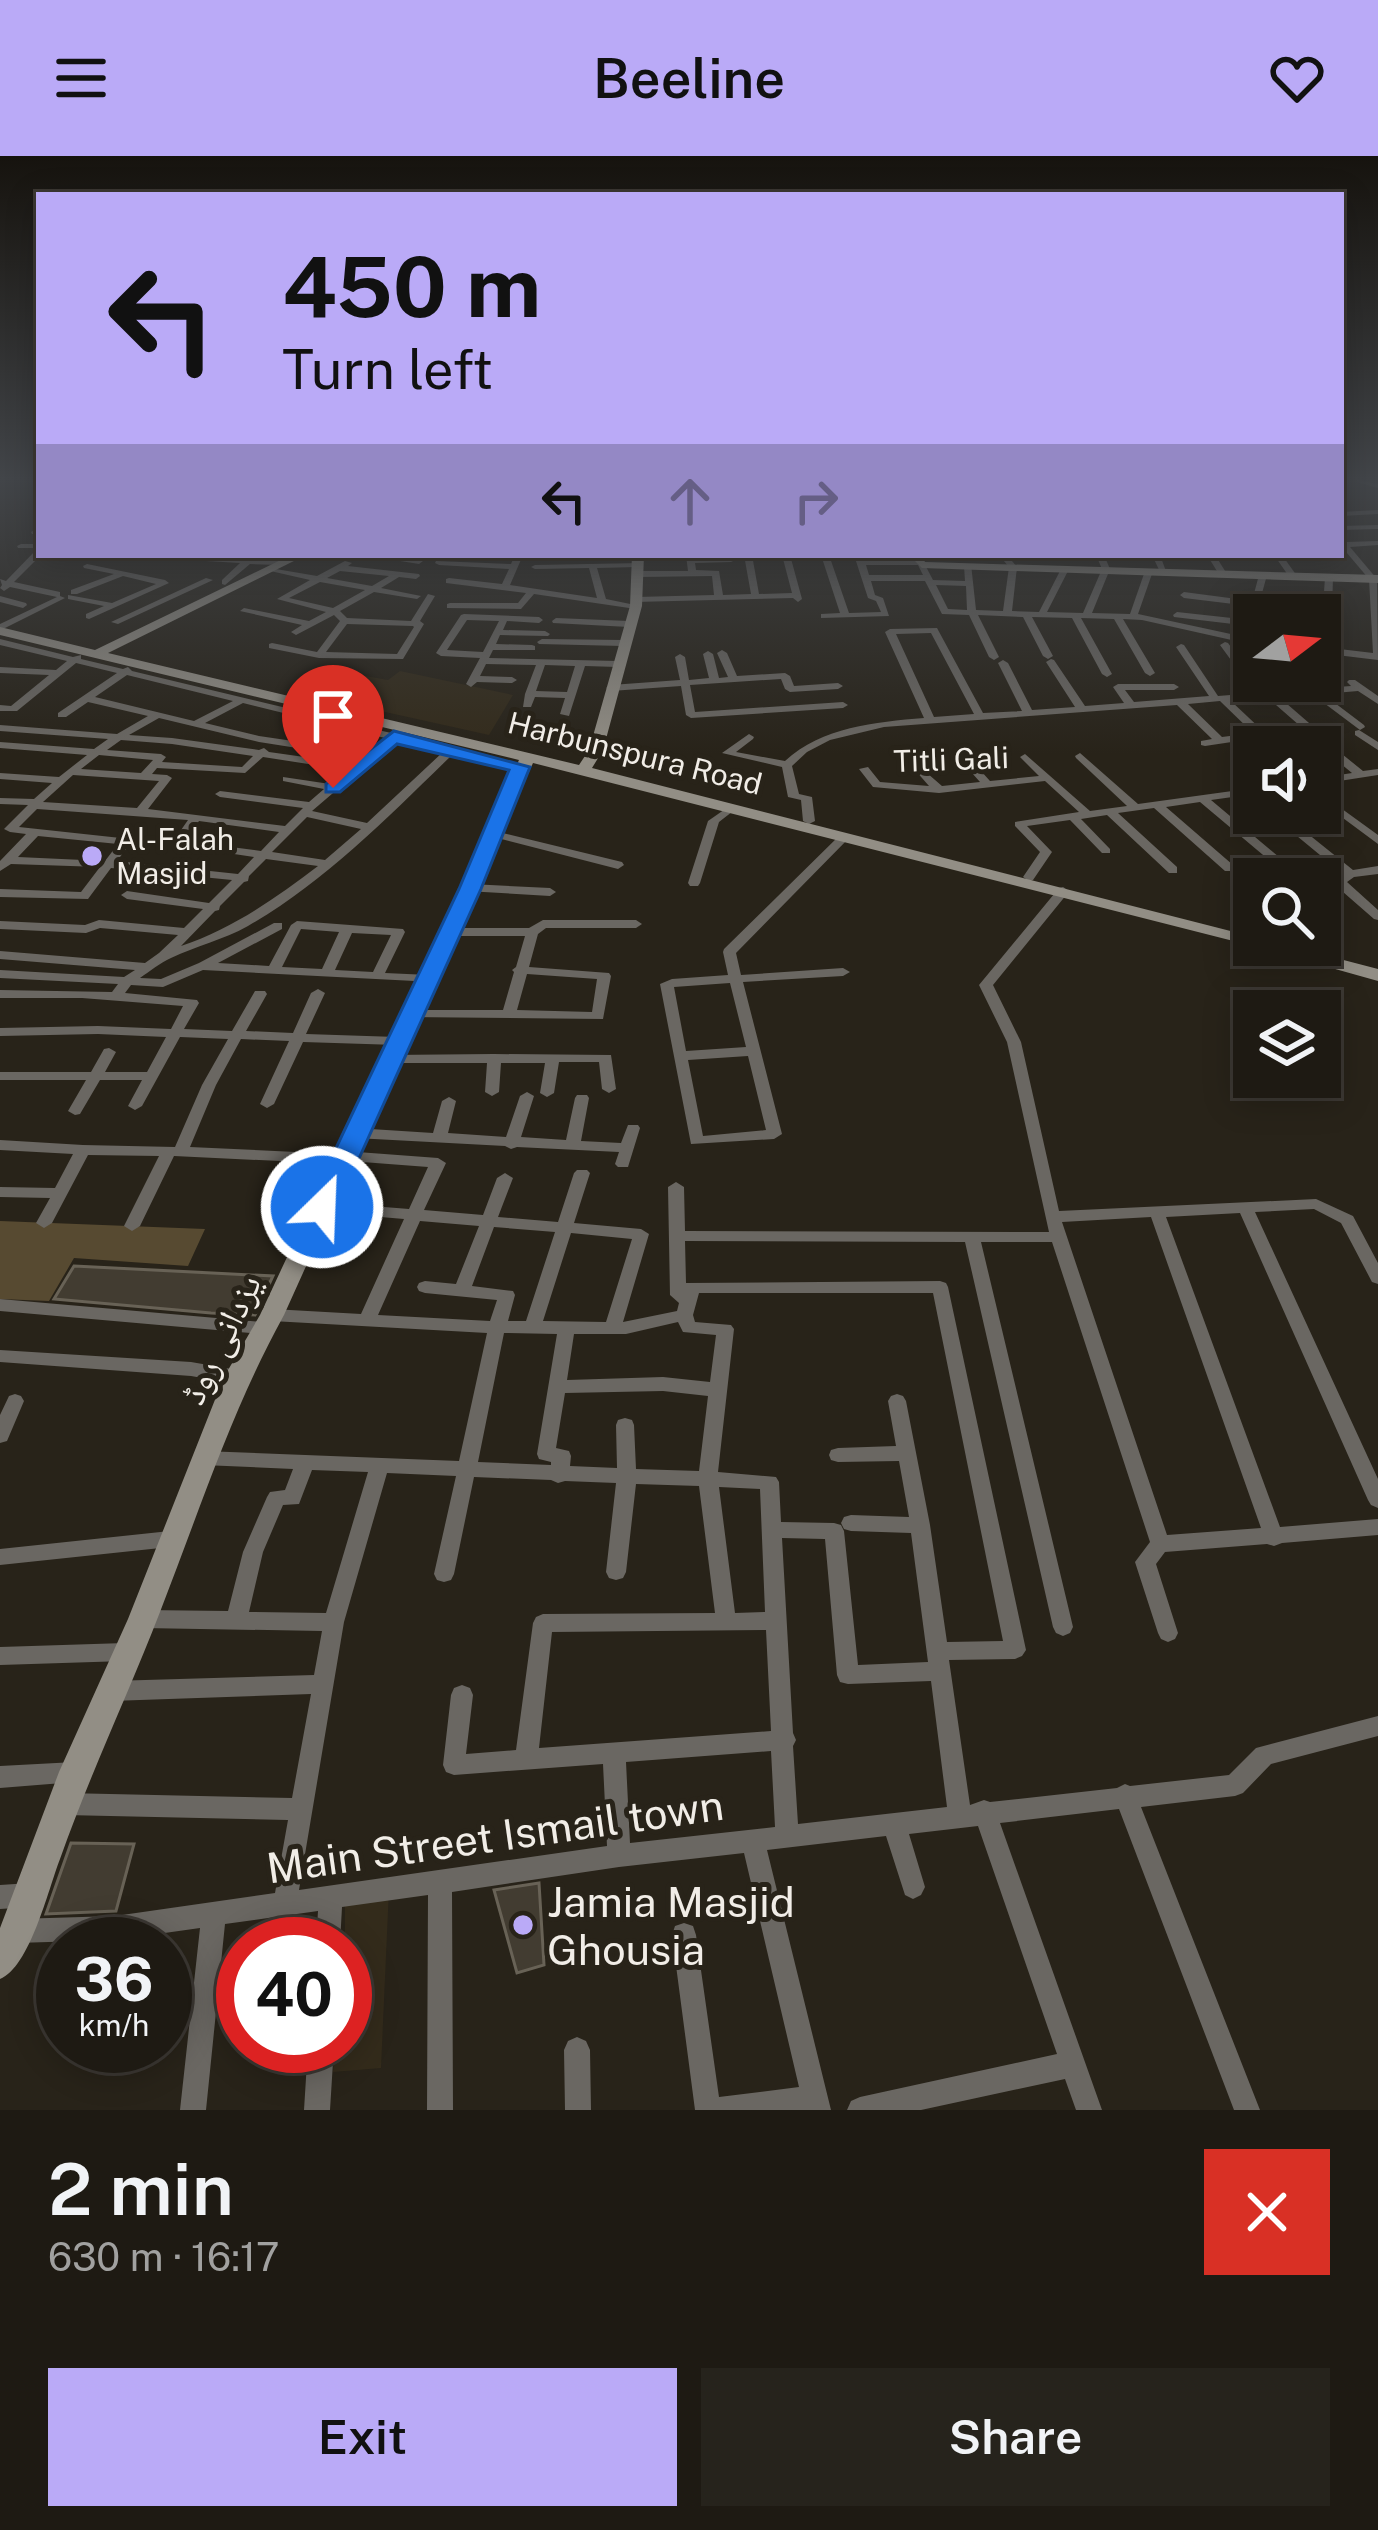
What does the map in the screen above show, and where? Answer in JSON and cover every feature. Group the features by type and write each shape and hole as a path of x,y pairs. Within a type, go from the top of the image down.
{"main road":[{"path":"87,654 267,571"},
{"path":"586,766 596,751 636,603 638,571"},
{"path":"1152,571 1376,579"},
{"name":"Harbunspura Road","path":"2,632 134,666 586,766 1065,889"},
{"name":"Harbunspura Road","path":"2,632 54,650 87,654"},
{"name":"Harbunspura Road","path":"134,666 249,696 347,711 398,732 524,762 660,786 731,808 1233,933"},
{"name":"یزدانی روڈ","path":"0,1962 237,1377 429,979 524,762"},
{"path":"1341,959 1378,971"},
{"path":"1341,962 1378,971"}],"street":[{"path":"12,584 22,571"},
{"path":"66,595 83,571"},
{"path":"89,616 165,583 115,571"},
{"path":"225,581 236,571"},
{"path":"276,571 417,596"},
{"path":"272,646 319,655 400,657 420,624 345,621 334,611 281,599 333,571"},
{"path":"380,571 397,574"},
{"path":"330,638 296,632 404,571"},
{"path":"505,587 512,571"},
{"path":"593,571 602,601"},
{"path":"681,571 716,573 719,597"},
{"path":"751,571 755,595"},
{"path":"449,581 636,603 798,597 791,571"},
{"path":"830,571 845,615"},
{"path":"824,616 886,614 879,598 872,598 863,571"},
{"path":"865,578 909,571"},
{"path":"924,571 945,612 1233,622"},
{"path":"930,571 970,584"},
{"path":"969,571 972,612 1028,712"},
{"path":"1007,613 1012,571"},
{"path":"1042,614 1063,571"},
{"path":"1081,616 1105,571"},
{"path":"1132,617 1149,571"},
{"path":"1290,571 1293,576"},
{"path":"54,650 28,648 2,632 66,595 125,573"},
{"path":"1176,620 1191,573"},
{"path":"544,593 552,574"},
{"path":"1258,594 1263,575"},
{"path":"1328,594 1329,577"},
{"path":"1341,652 1377,656 1376,579"},
{"path":"115,622 209,580"},
{"path":"0,586 12,584 140,611"},
{"path":"450,605 521,606 532,591"},
{"path":"1184,595 1233,601"},
{"path":"414,624 431,596"},
{"path":"0,599 23,605"},
{"path":"244,611 309,624"},
{"path":"1026,614 1081,708"},
{"path":"1081,616 1113,681 1131,705"},
{"path":"1117,616 1150,673"},
{"path":"538,620 464,617 438,653 486,654 541,663 618,664"},
{"path":"504,619 472,681 512,680"},
{"path":"1176,620 1233,637"},
{"path":"319,655 345,621"},
{"path":"556,621 629,624"},
{"path":"361,656 382,623"},
{"path":"929,718 890,632 934,630 980,716"},
{"path":"497,632 540,641 623,643"},
{"path":"486,654 540,641"},
{"path":"1225,645 1233,655"},
{"path":"1181,647 1218,698 1261,733 1205,743"},
{"path":"0,669 28,648"},
{"path":"722,653 753,710"},
{"path":"0,708 13,709 87,654"},
{"path":"708,654 716,713"},
{"path":"680,656 691,716 843,705"},
{"path":"541,663 528,699 571,695"},
{"path":"566,714 581,663"},
{"path":"62,715 134,666"},
{"path":"0,669 56,673"},
{"path":"611,688 785,676 790,689 838,686"},
{"path":"1113,681 1174,687"},
{"path":"1341,685 1354,684 1378,701"},
{"path":"161,740 249,696 398,732 450,751 524,762"},
{"path":"787,765 826,738 929,718 1233,697"},
{"path":"86,698 260,740 370,756"},
{"path":"1179,701 1220,741"},
{"path":"1275,702 1378,784"},
{"path":"1325,702 1378,747"},
{"path":"5,833 97,752 158,715"},
{"path":"0,728 264,751 357,767"},
{"path":"116,996 128,980 164,956 308,809 398,732"},
{"path":"749,737 728,753 787,765"},
{"path":"0,745 161,757 144,776"},
{"path":"0,788 48,748"},
{"path":"154,765 245,770 264,751"},
{"path":"164,956 188,950 245,921 369,827 450,751"},
{"path":"1080,756 1136,807"},
{"path":"1025,757 1047,778"},
{"path":"968,763 989,786"},
{"path":"787,765 794,797 806,797 809,821"},
{"name":"Titli Gali","path":"864,769 877,785 939,790 1047,778 1085,813"},
{"path":"920,770 939,790"},
{"path":"9,777 167,778 140,812"},
{"path":"287,778 333,788"},
{"path":"220,794 308,809 369,827"},
{"path":"1029,877 1046,852 1019,824 1233,795"},
{"path":"1202,798 1274,858"},
{"path":"0,801 196,817 288,830"},
{"path":"1156,804 1229,868"},
{"path":"0,813 31,806"},
{"path":"694,883 714,821 731,808"},
{"path":"1108,810 1173,870"},
{"path":"1341,812 1378,841"},
{"path":"1070,815 1106,851"},
{"path":"196,817 178,843 323,863"},
{"path":"4,864 35,832"},
{"path":"0,893 83,896 126,841 5,833"},
{"path":"490,833 618,865"},
{"path":"1302,834 1352,874"},
{"path":"843,972 734,979 667,984 696,1141 773,1135 734,979 729,952 845,836"},
{"path":"4,864 108,864 244,878"},
{"path":"1378,871 1352,874 1339,882 1378,916"},
{"path":"470,889 550,892"},
{"path":"1065,889 986,980 1014,1042 1052,1217 1160,1544"},
{"path":"127,895 214,907"},
{"path":"0,925 86,929 100,924 188,932"},
{"path":"509,1014 532,932 543,924 635,924"},
{"path":"0,974 164,983 278,926"},
{"path":"273,971 297,926 399,932 378,974"},
{"path":"327,973 347,928"},
{"path":"450,932 532,932"},
{"path":"0,955 149,967"},
{"path":"201,966 429,979"},
{"path":"411,1014 598,1016 604,976 519,970"},
{"path":"267,1104 318,993"},
{"path":"0,994 192,1003 135,1106"},
{"path":"132,1226 260,994"},
{"path":"0,1032 300,1038 494,1058 608,1058 609,1089"},
{"path":"681,1056 753,1051"},
{"path":"75,1111 110,1052"},
{"path":"492,1092 494,1058"},
{"path":"547,1093 553,1058"},
{"path":"0,1076 152,1076"},
{"path":"511,1144 527,1096"},
{"path":"572,1147 582,1098"},
{"path":"439,1138 449,1101"},
{"path":"0,1145 83,1150 347,1149 439,1138 572,1147 625,1156 632,1128"},
{"path":"347,1149 438,1163 366,1321"},
{"path":"44,1223 83,1150"},
{"path":"532,1329 581,1173"},
{"path":"462,1291 505,1178"},
{"path":"676,1186 678,1295 689,1328 724,1329 709,1479 726,1622"},
{"path":"0,1192 60,1193"},
{"path":"322,1207 641,1234 614,1328"},
{"path":"1245,1207 1378,1500"},
{"path":"1052,1217 1330,1207 1347,1220 1378,1278"},
{"path":"1156,1210 1274,1538"},
{"path":"676,1236 1059,1237"},
{"path":"972,1238 1064,1627"},
{"path":"425,1287 506,1295 463,1468 444,1574"},
{"path":"684,1307 692,1287 940,1287 1015,1650 848,1675 834,1531 771,1530"},
{"path":"0,1305 268,1321 566,1330 614,1328 684,1307"},
{"path":"558,1476 562,1456 546,1454 566,1330"},
{"path":"0,1356 191,1369 237,1377"},
{"path":"557,1387 663,1384 718,1390"},
{"path":"0,1436 14,1401"},
{"path":"897,1401 940,1661 972,1814 1089,2110"},
{"path":"616,1572 627,1474 625,1425"},
{"path":"838,1455 907,1453"},
{"path":"203,1458 769,1483 787,1838"},
{"path":"237,1619 253,1552 269,1515 277,1497 292,1498 305,1462"},
{"path":"285,1904 334,1622 380,1465"},
{"path":"851,1523 920,1525"},
{"path":"1168,1633 1145,1562 1160,1544 1378,1527"},
{"path":"0,1556 170,1539"},
{"path":"142,1619 334,1622"},
{"path":"526,1759 543,1623 776,1621"},
{"path":"0,1656 125,1652"},
{"path":"108,1691 321,1684"},
{"path":"462,1695 454,1765 785,1740"},
{"name":"Main Street Ismail town","path":"16,1931 115,1928 620,1856 1235,1785 1264,1755 1378,1726"},
{"path":"614,1752 620,1856"},
{"path":"0,1777 75,1772"},
{"path":"1125,1796 1247,2110"},
{"path":"65,1804 299,1809"},
{"path":"893,1824 913,1887"},
{"path":"719,2110 817,2104 753,1840"},
{"path":"440,1883 440,2110"},
{"path":"0,1897 30,1894"},
{"path":"330,1917 331,1897"},
{"path":"194,2110 214,1912"},
{"path":"684,1935 708,2110"},
{"path":"578,2050 578,2110"},
{"path":"860,2110 1073,2064"},
{"path":"316,2110 319,2073"}],"shaded area":[{"path":"400,671 513,695 489,735 331,700 366,676 388,680"},
{"path":"0,1221 205,1229 188,1266 74,1258 49,1301 0,1299"},
{"path":"389,1889 381,2068 372,2069 372,1917 345,1917 345,1895"}],"building":[{"path":"74,1266 273,1276 255,1315 211,1313 54,1299"},
{"path":"71,1843 134,1844 116,1911 46,1914"},
{"name":"Jamia Masjid Ghousia","path":"539,1883 544,1965 517,1973 494,1890"}],"place":[{"name":"Al-Falah Masjid","path":"92,856"},
{"name":"Jamia Masjid Ghousia","path":"523,1925"}],"route":[{"path":"322,1207 470,889 520,767 394,737 333,788"}]}
